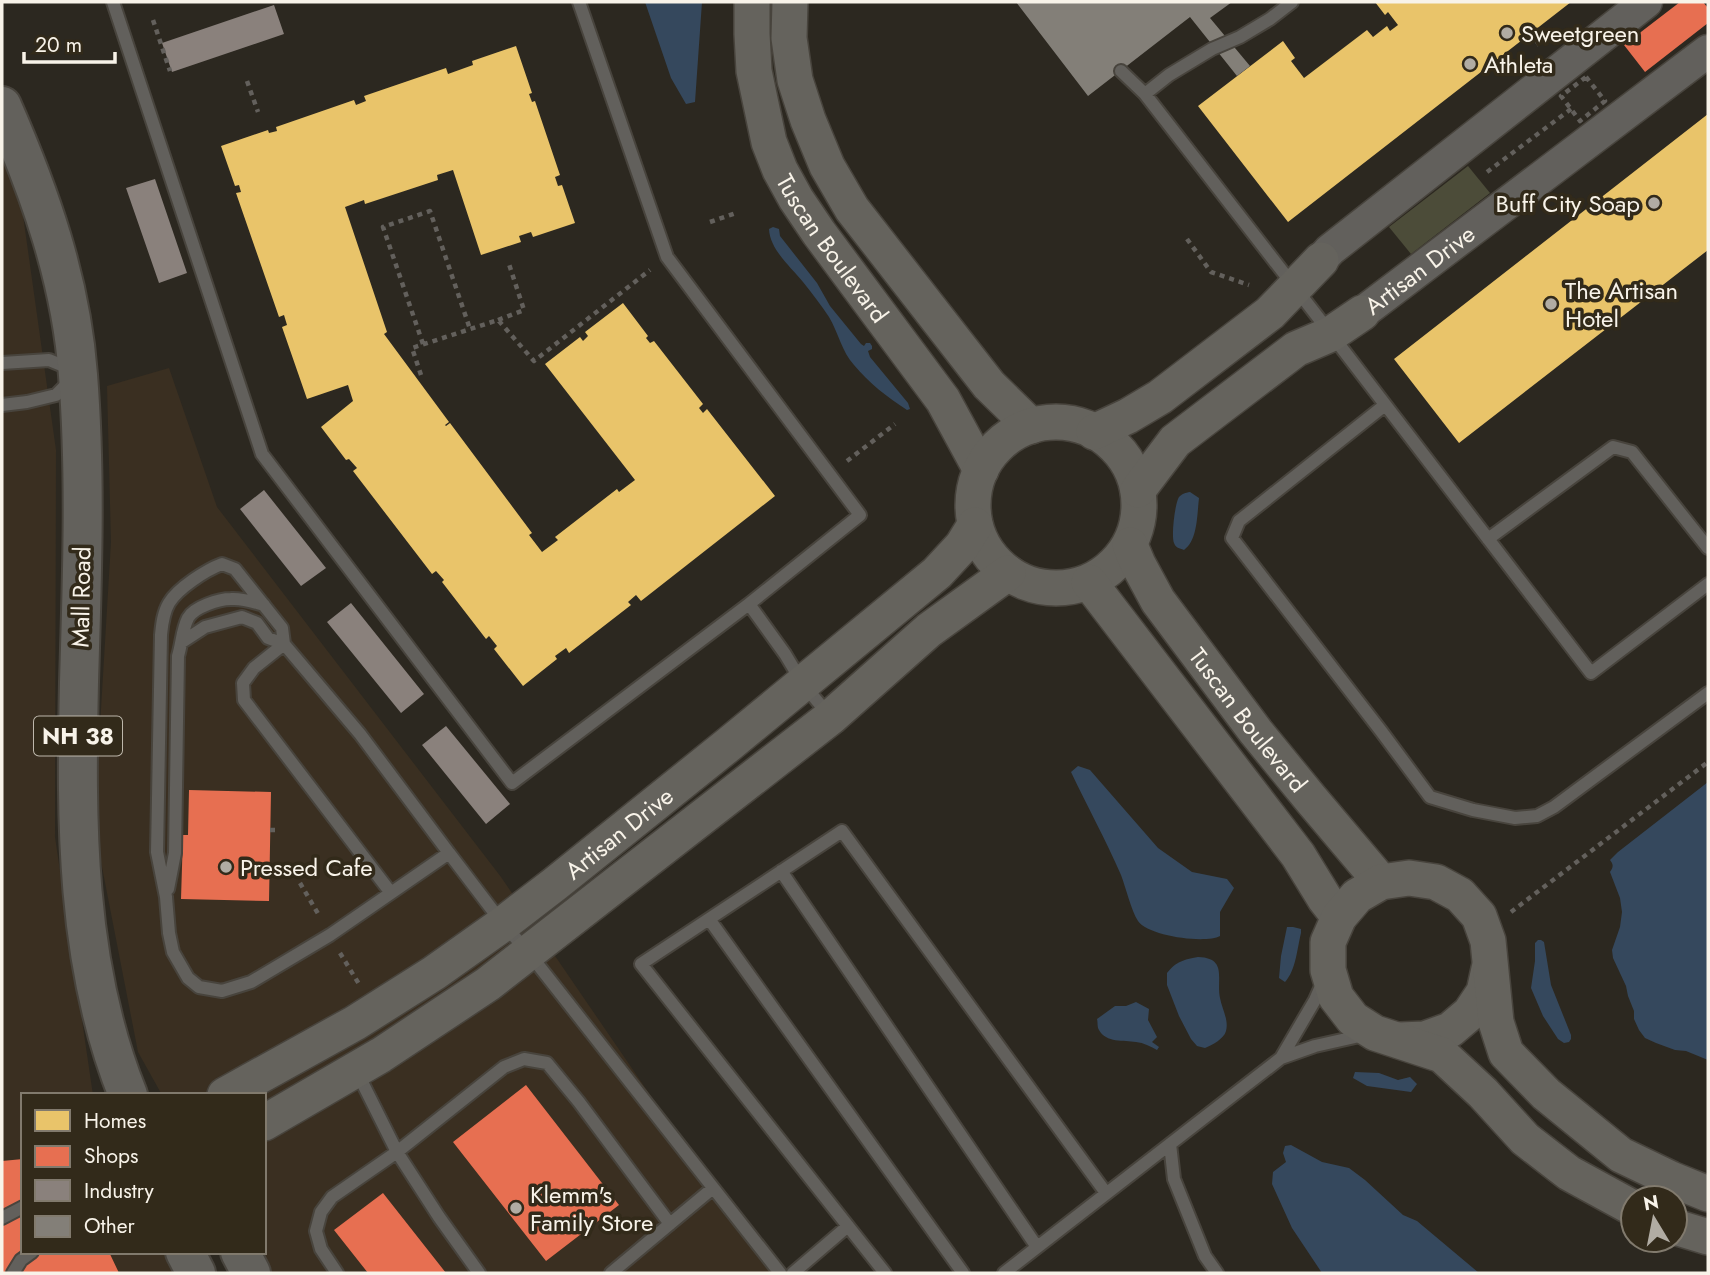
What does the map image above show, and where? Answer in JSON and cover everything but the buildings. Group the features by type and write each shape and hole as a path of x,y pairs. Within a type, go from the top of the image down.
{"main road":[{"name":"Tuscan Boulevard","path":"752,2 754,71 769,142 780,170 819,233 943,400 981,470"},
{"name":"Tuscan Boulevard","path":"790,2 789,38 795,79 827,166 852,209 989,385 1031,426"},
{"name":"Mall Road","path":"2,106 36,188 61,267 70,307 82,433 78,743 78,826 82,888 95,984 107,1032 127,1093"},
{"path":"1094,432 1160,397 1270,313 1321,260"},
{"name":"Artisan Drive","path":"1138,490 1175,441 1296,349 1331,334 1362,313"},
{"path":"1059,422 1094,432 1110,442 1128,464 1138,490 1139,518 1130,545 1112,567 1088,582 1061,588 1033,585 1008,573 993,560 975,525 973,498 981,470 993,452 1010,436 1031,426 1059,422"},
{"name":"Artisan Drive","path":"229,1093 355,1023 434,973 503,924 937,573 962,546 975,525"},
{"name":"Tuscan Boulevard","path":"1130,545 1158,601 1174,623 1264,741 1381,882"},
{"name":"Artisan Drive","path":"266,1122 381,1055 488,984 831,718 929,630 1008,573"},
{"name":"Tuscan Boulevard","path":"1088,582 1298,855 1339,917"},
{"path":"1619,1200 1569,1172 1525,1139 1483,1093 1442,1055 1387,1037 1353,1019 1336,997 1328,971 1328,942 1339,917 1357,896 1381,882 1409,878 1436,882 1460,895 1479,916 1489,941 1496,1023 1506,1053 1546,1094 1622,1155 1708,1194"},
{"path":"1387,1037 1426,1039 1450,1030 1470,1013 1484,992 1490,966"},
{"path":"1689,1231 1708,1237"},
{"path":"186,1254 196,1273"},
{"path":"241,1254 251,1273"}],"street":[{"path":"1321,260 1330,250 1646,2"},
{"name":"Artisan Drive","path":"1362,313 1708,51"}],"lane":[{"path":"113,2 262,454 512,783 749,604 860,515 667,257 579,2"},
{"path":"1145,94 1169,75 1212,49 1240,37 1292,2"},
{"path":"1121,71 1145,94 1591,673 1708,584"},
{"path":"2,363 49,360 78,372 56,395 2,405"},
{"path":"1385,405 1238,521 1232,538 1430,797 1473,810 1515,818 1536,816 1554,807 1708,693"},
{"path":"1488,539 1613,447 1632,452 1708,548"},
{"path":"284,644 282,628 235,569 222,564 213,567 183,588 169,602 163,617 157,852 173,952 188,978 199,986 222,991 251,982 330,935 449,853"},
{"path":"166,897 176,853 178,656 184,627 189,615 198,608 229,599 247,600 264,606"},
{"path":"749,604 803,684 831,718"},
{"path":"182,642 205,627 243,617 257,623 268,638 284,644 360,734 503,924 528,952 780,1273"},
{"path":"284,644 254,668 243,683 244,701 391,893"},
{"path":"885,1273 641,964 842,831 1106,1193"},
{"path":"781,872 1037,1247"},
{"path":"709,919 963,1273"},
{"path":"1281,1058 1315,1000 1328,971"},
{"path":"1004,1273 1281,1058 1315,1046 1387,1037"},
{"path":"337,1273 321,1249 316,1231 321,1212 332,1197 397,1152 504,1067 524,1059 547,1063 670,1224"},
{"path":"356,1070 397,1152 479,1273"},
{"path":"1170,1144 1174,1178 1205,1256 1217,1273"},
{"path":"611,1273 713,1188"},
{"path":"2,1218 21,1208"},
{"path":"793,1273 848,1226"},
{"path":"13,1273 21,1260 29,1254"}],"path":[{"path":"153,20 170,71"},
{"path":"1531,33 1541,46"},
{"path":"1586,77 1605,101 1580,121 1571,109 1561,96 1586,77"},
{"path":"247,81 258,112"},
{"path":"1487,172 1571,109"},
{"path":"423,344 383,227 430,211 470,329"},
{"path":"710,222 736,213"},
{"path":"1187,239 1212,272 1249,285"},
{"path":"421,374 412,348 524,310 508,261"},
{"path":"498,320 534,361 651,270"},
{"path":"847,461 895,424"},
{"path":"1505,916 1708,762"},
{"path":"270,830 280,830"},
{"path":"300,883 322,921"},
{"path":"339,951 366,993"}],"shaded area":[{"path":"2,160 21,201 56,450 55,837 93,1093 21,1093 21,1254 173,1254 183,1273 2,1273"},
{"path":"169,368 217,507 501,877 772,1273 261,1273 250,1254 266,1254 266,1093 161,1093 138,1052 94,826 111,542 107,386"}],"green space":[{"path":"1468,166 1490,193 1411,254 1389,227"}],"water":[{"path":"645,2 702,2 695,102 686,104 671,78"},
{"path":"769,229 779,229 780,236 861,344 864,346 870,343 870,357 910,409 907,410 879,389 850,360 829,317 777,251 770,237"},
{"path":"1190,492 1199,498 1197,519 1192,540 1184,550 1174,543 1174,520 1179,497"},
{"path":"1078,766 1090,770 1158,848 1192,872 1227,879 1234,888 1220,912 1220,936 1202,939 1177,937 1153,931 1138,921 1121,875 1071,772"},
{"path":"1708,782 1708,1060 1656,1043 1645,1038 1639,1030 1626,986 1613,958 1612,950 1622,912 1620,898 1610,872 1613,866 1610,860"},
{"path":"1287,927 1301,929 1301,933 1294,965 1285,982 1279,978"},
{"path":"1538,940 1544,942 1551,985 1571,1035 1569,1042 1564,1043 1558,1039 1543,1016 1531,988 1535,943"},
{"path":"1207,958 1217,965 1220,998 1227,1023 1223,1037 1205,1048 1197,1046 1191,1039 1167,985 1167,973 1174,966 1184,960"},
{"path":"1136,1002 1149,1009 1148,1020 1157,1037 1152,1042 1159,1047 1157,1050 1142,1043 1111,1039 1098,1029 1097,1019 1115,1006"},
{"path":"1355,1072 1379,1073 1398,1080 1410,1077 1417,1084 1411,1092 1367,1086 1353,1078"},
{"path":"1291,1145 1322,1162 1349,1168 1403,1215 1417,1221 1479,1273 1322,1273 1292,1228 1272,1184 1273,1172 1286,1162 1283,1153 1285,1146"}],"place":[{"name":"Sweetgreen","path":"1507,33"},
{"name":"Athleta","path":"1470,64"},
{"name":"Buff City Soap","path":"1654,203"},
{"name":"The Artisan Hotel","path":"1551,304"},
{"name":"Pressed Cafe","path":"226,867"},
{"name":"Klemm's Family Store","path":"516,1208"}]}
